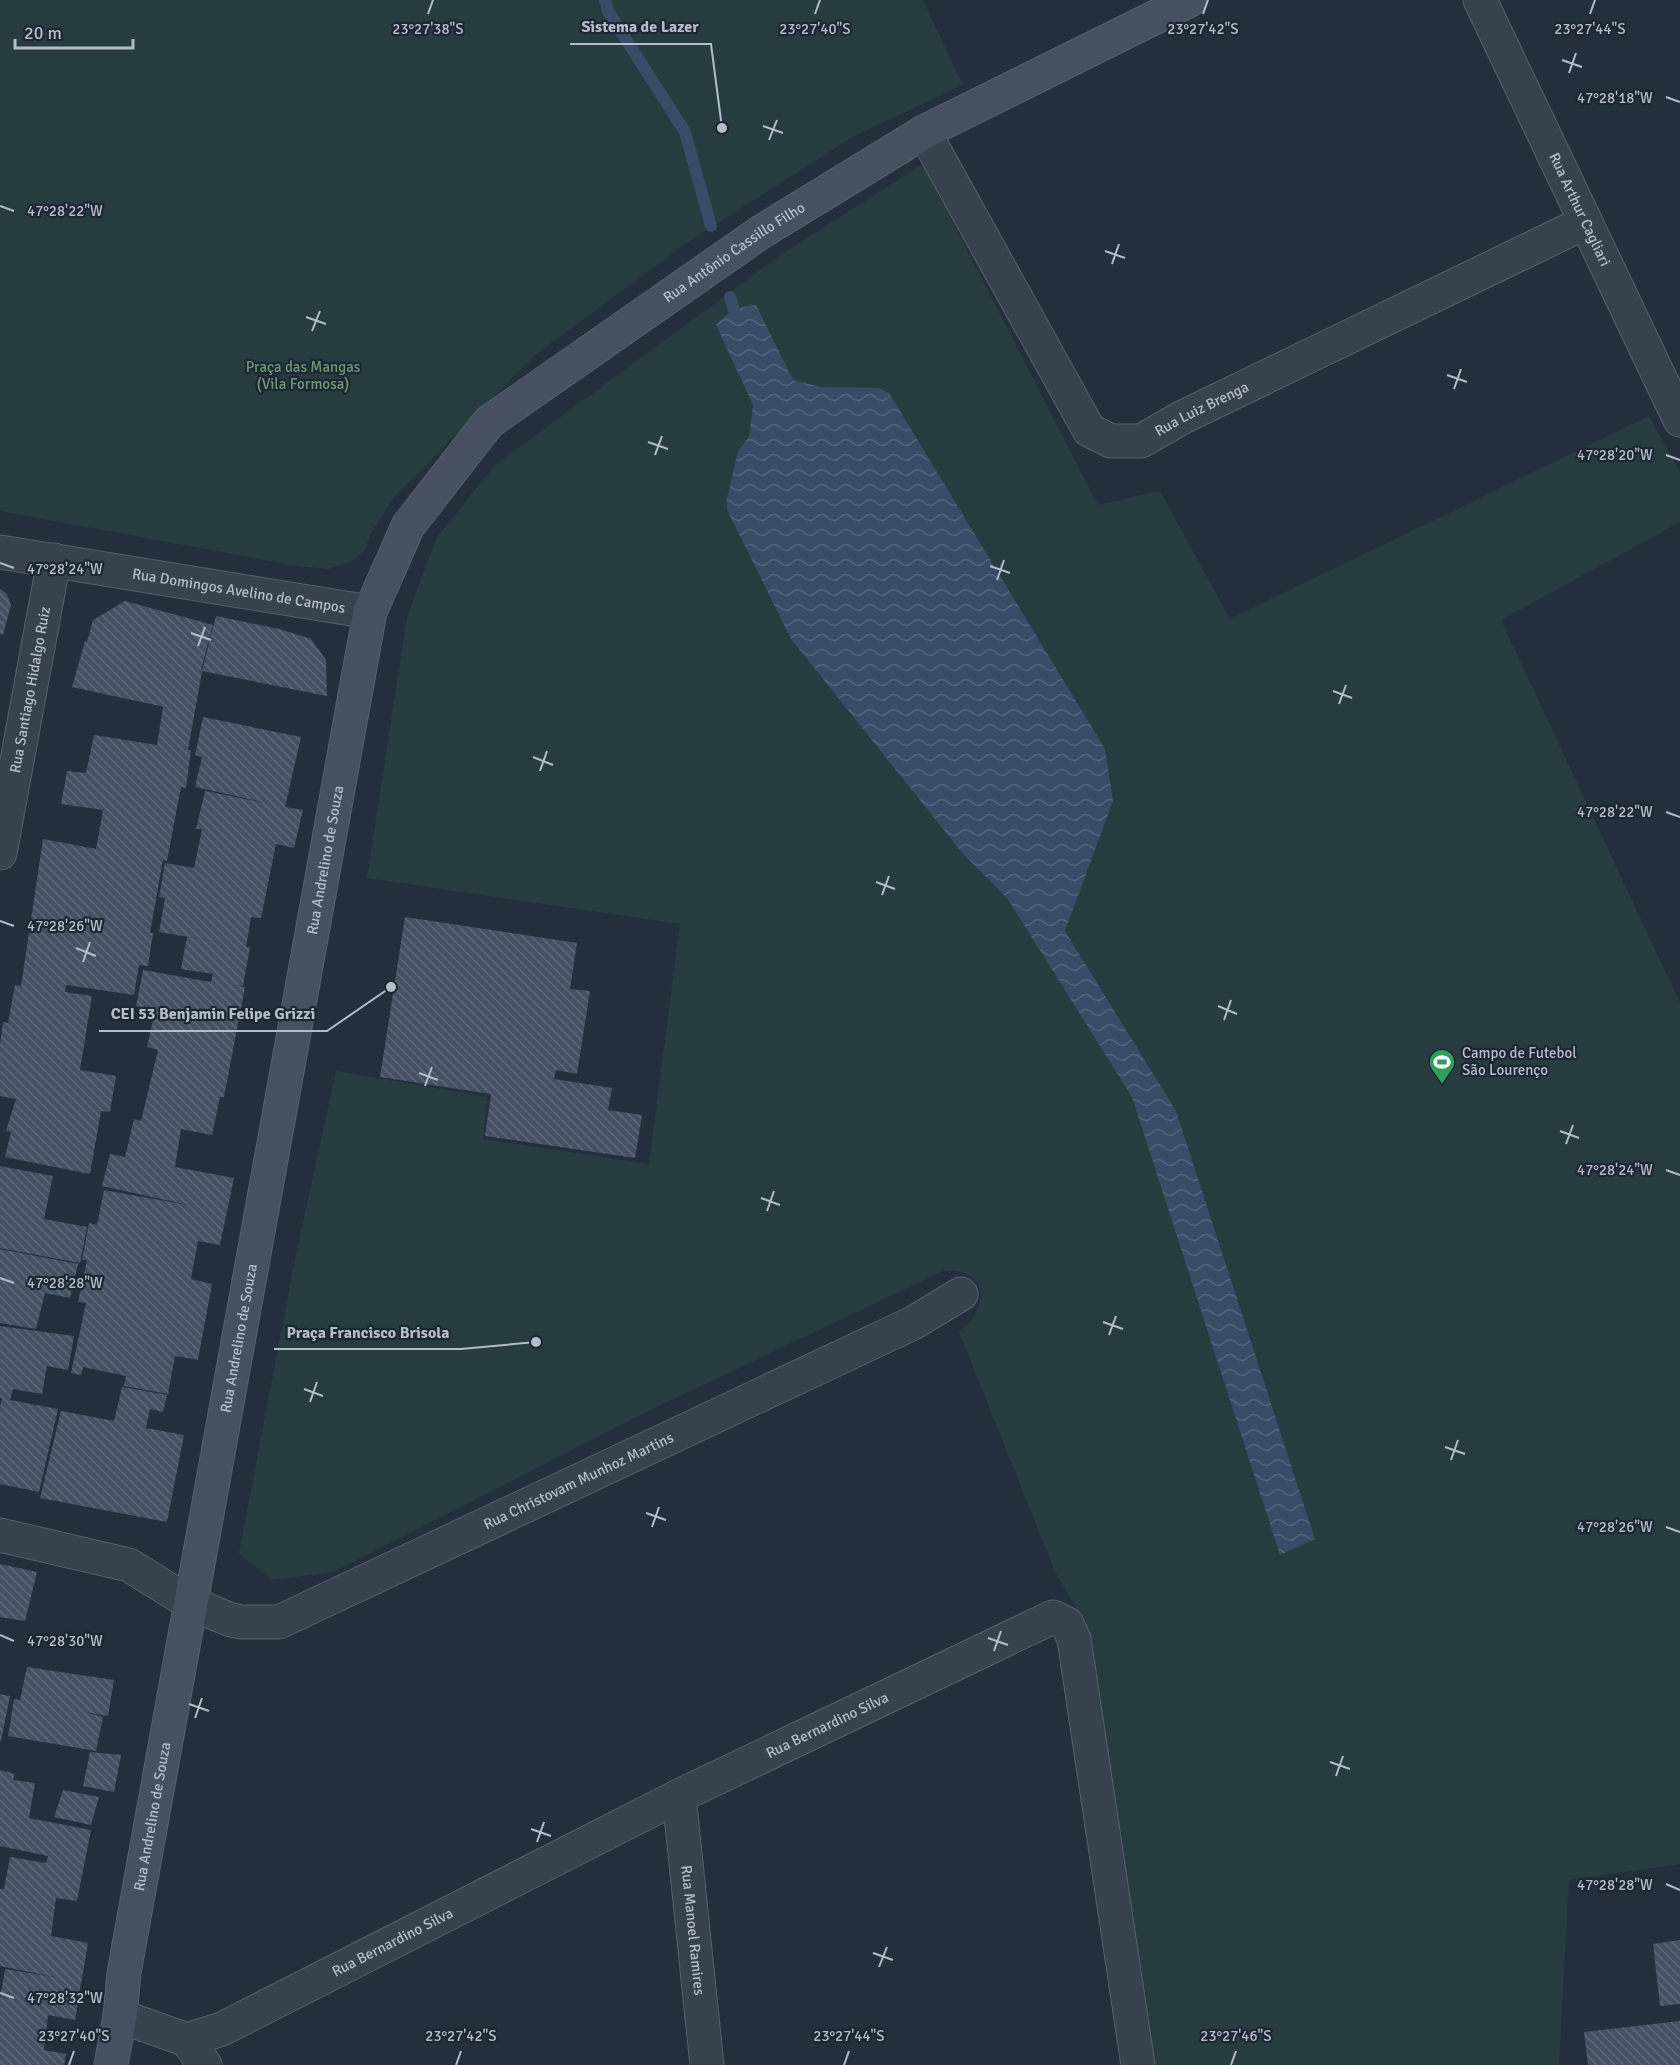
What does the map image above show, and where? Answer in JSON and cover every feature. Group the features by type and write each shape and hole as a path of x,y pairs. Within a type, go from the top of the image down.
{"street":[{"name":"Rua Antônio Cassillo Filho","path":"370,612 408,526 489,422 761,232 924,132 1190,0"},
{"name":"Rua Arthur Cagliari","path":"1480,0 1680,420"},
{"name":"Rua Luiz Brenga","path":"924,132 1089,430 1111,441 1141,441 1183,417 1586,222"},
{"name":"Rua Domingos Avelino de Campos","path":"0,552 370,612"},
{"name":"Rua Santiago Hidalgo Ruiz","path":"0,853 54,560"},
{"name":"Rua Andrelino de Souza","path":"111,2065 120,2016 124,1973 370,612"},
{"name":"Rua Christovam Munhoz Martins","path":"0,1534 129,1565 190,1603 242,1622 279,1622 913,1323 961,1294"},
{"name":"Rua Bernardino Silva","path":"196,2052 222,2030 679,1796 1053,1617 1067,1624 1074,1639 1138,2065"},
{"name":"Rua Manoel Ramires","path":"679,1796 706,2065"},
{"path":"120,2016 196,2052"}],"green space":[{"name":"Praça das Mangas (Vila Formosa)","path":"0,0 923,0 963,85 854,136 685,244 534,356 394,497 371,533 365,550 351,562 328,569 298,566 0,511"},
{"path":"923,164 1098,505 1160,491 1230,619 1649,416 1680,472 1680,522 1501,620 1680,1003 1680,1864 1569,1880 1559,2065 1152,2065 1083,1620 1056,1574 959,1332 974,1316 980,1300 978,1285 974,1279 961,1272 943,1271 642,1414 334,1572 271,1580 239,1553 295,1259 336,1071 487,1097 483,1139 649,1164 680,924 367,878 407,617 436,539 495,465 782,254"}],"water":[{"path":"756,305 793,380 821,387 879,388 889,393 1105,749 1113,801 1065,931 1176,1111 1315,1539 1280,1555 1132,1097 1007,898 963,854 791,639 727,510 727,498 738,451 749,437 753,405 716,325 734,310"}],"building":[{"path":"0,589 7,594 11,605 3,635 0,634"},
{"path":"125,601 213,625 201,670 188,750 191,750 186,788 181,787 167,861 163,860 150,933 153,933 148,966 139,965 134,995 66,985 65,992 92,996 80,1070 116,1076 110,1112 101,1111 90,1174 5,1157 11,1132 6,1131 16,1099 0,1096 0,1045 3,1022 8,1023 15,985 21,986 43,839 96,849 103,810 61,804 67,771 86,773 94,735 157,745 163,707 183,711 72,687 93,620"},
{"path":"216,616 279,629 311,639 326,660 327,696 202,671"},
{"path":"203,717 301,737 285,807 303,810 294,848 276,844 261,918 251,917 246,947 250,947 243,986 232,985 245,987 224,1097 220,1097 212,1135 181,1129 175,1167 234,1178 220,1245 198,1241 191,1279 212,1284 198,1360 175,1356 168,1394 124,1386 126,1376 83,1367 81,1375 71,1373 86,1303 78,1302 87,1260 82,1260 89,1223 97,1225 104,1190 193,1206 102,1186 110,1154 125,1157 134,1119 141,1121 158,1050 147,1047 155,1010 136,1006 143,970 211,982 213,974 181,969 187,937 242,946 159,932 165,898 159,897 165,863 194,868 202,829 196,829 205,791 272,804 195,787 202,757 195,755"},
{"path":"405,917 577,943 570,989 590,991 577,1074 556,1070 554,1079 612,1088 608,1110 642,1115 635,1158 485,1136 491,1094 380,1077"},
{"path":"0,1166 53,1176 44,1219 87,1227 80,1263 0,1248"},
{"path":"0,1249 78,1264 70,1298 45,1293 36,1329 0,1323"},
{"path":"0,1326 74,1336 68,1370 47,1366 42,1394 13,1389 10,1400 58,1409 39,1492 0,1484 2,1398 0,1398"},
{"path":"122,1387 167,1395 163,1412 150,1409 146,1428 184,1435 167,1522 40,1498 61,1411 114,1421"},
{"path":"0,1564 37,1572 25,1621 0,1617"},
{"path":"27,1667 114,1680 108,1716 85,1712 103,1717 96,1751 8,1736 14,1699 20,1700"},
{"path":"0,1694 10,1696 1,1741 0,1741"},
{"path":"90,1752 121,1755 114,1792 83,1786"},
{"path":"0,1770 15,1774 13,1780 35,1783 29,1818 91,1830 77,1901 56,1898 51,1936 88,1943 75,2020 48,2015 44,2050 66,2054 64,2065 0,2065 0,1999 5,1969 59,1978 0,1966 0,1889 4,1889 10,1857 46,1863 48,1856 0,1846"},
{"path":"63,1790 99,1797 91,1825 54,1817"},
{"path":"1680,1940 1680,2004 1660,2006 1653,1944"},
{"path":"1680,2021 1680,2065 1588,2065 1584,2032"}],"waterway":[{"path":"605,0 608,11 685,132 711,226"},
{"path":"730,297 734,310"}],"place":[{"name":"Sistema de Lazer","path":"722,128"},
{"name":"CEI 53 Benjamin Felipe Grizzi","path":"391,987"},
{"name":"Campo de Futebol São Lourenço","path":"1442,1085"},
{"name":"Praça Francisco Brisola","path":"536,1342"}]}
